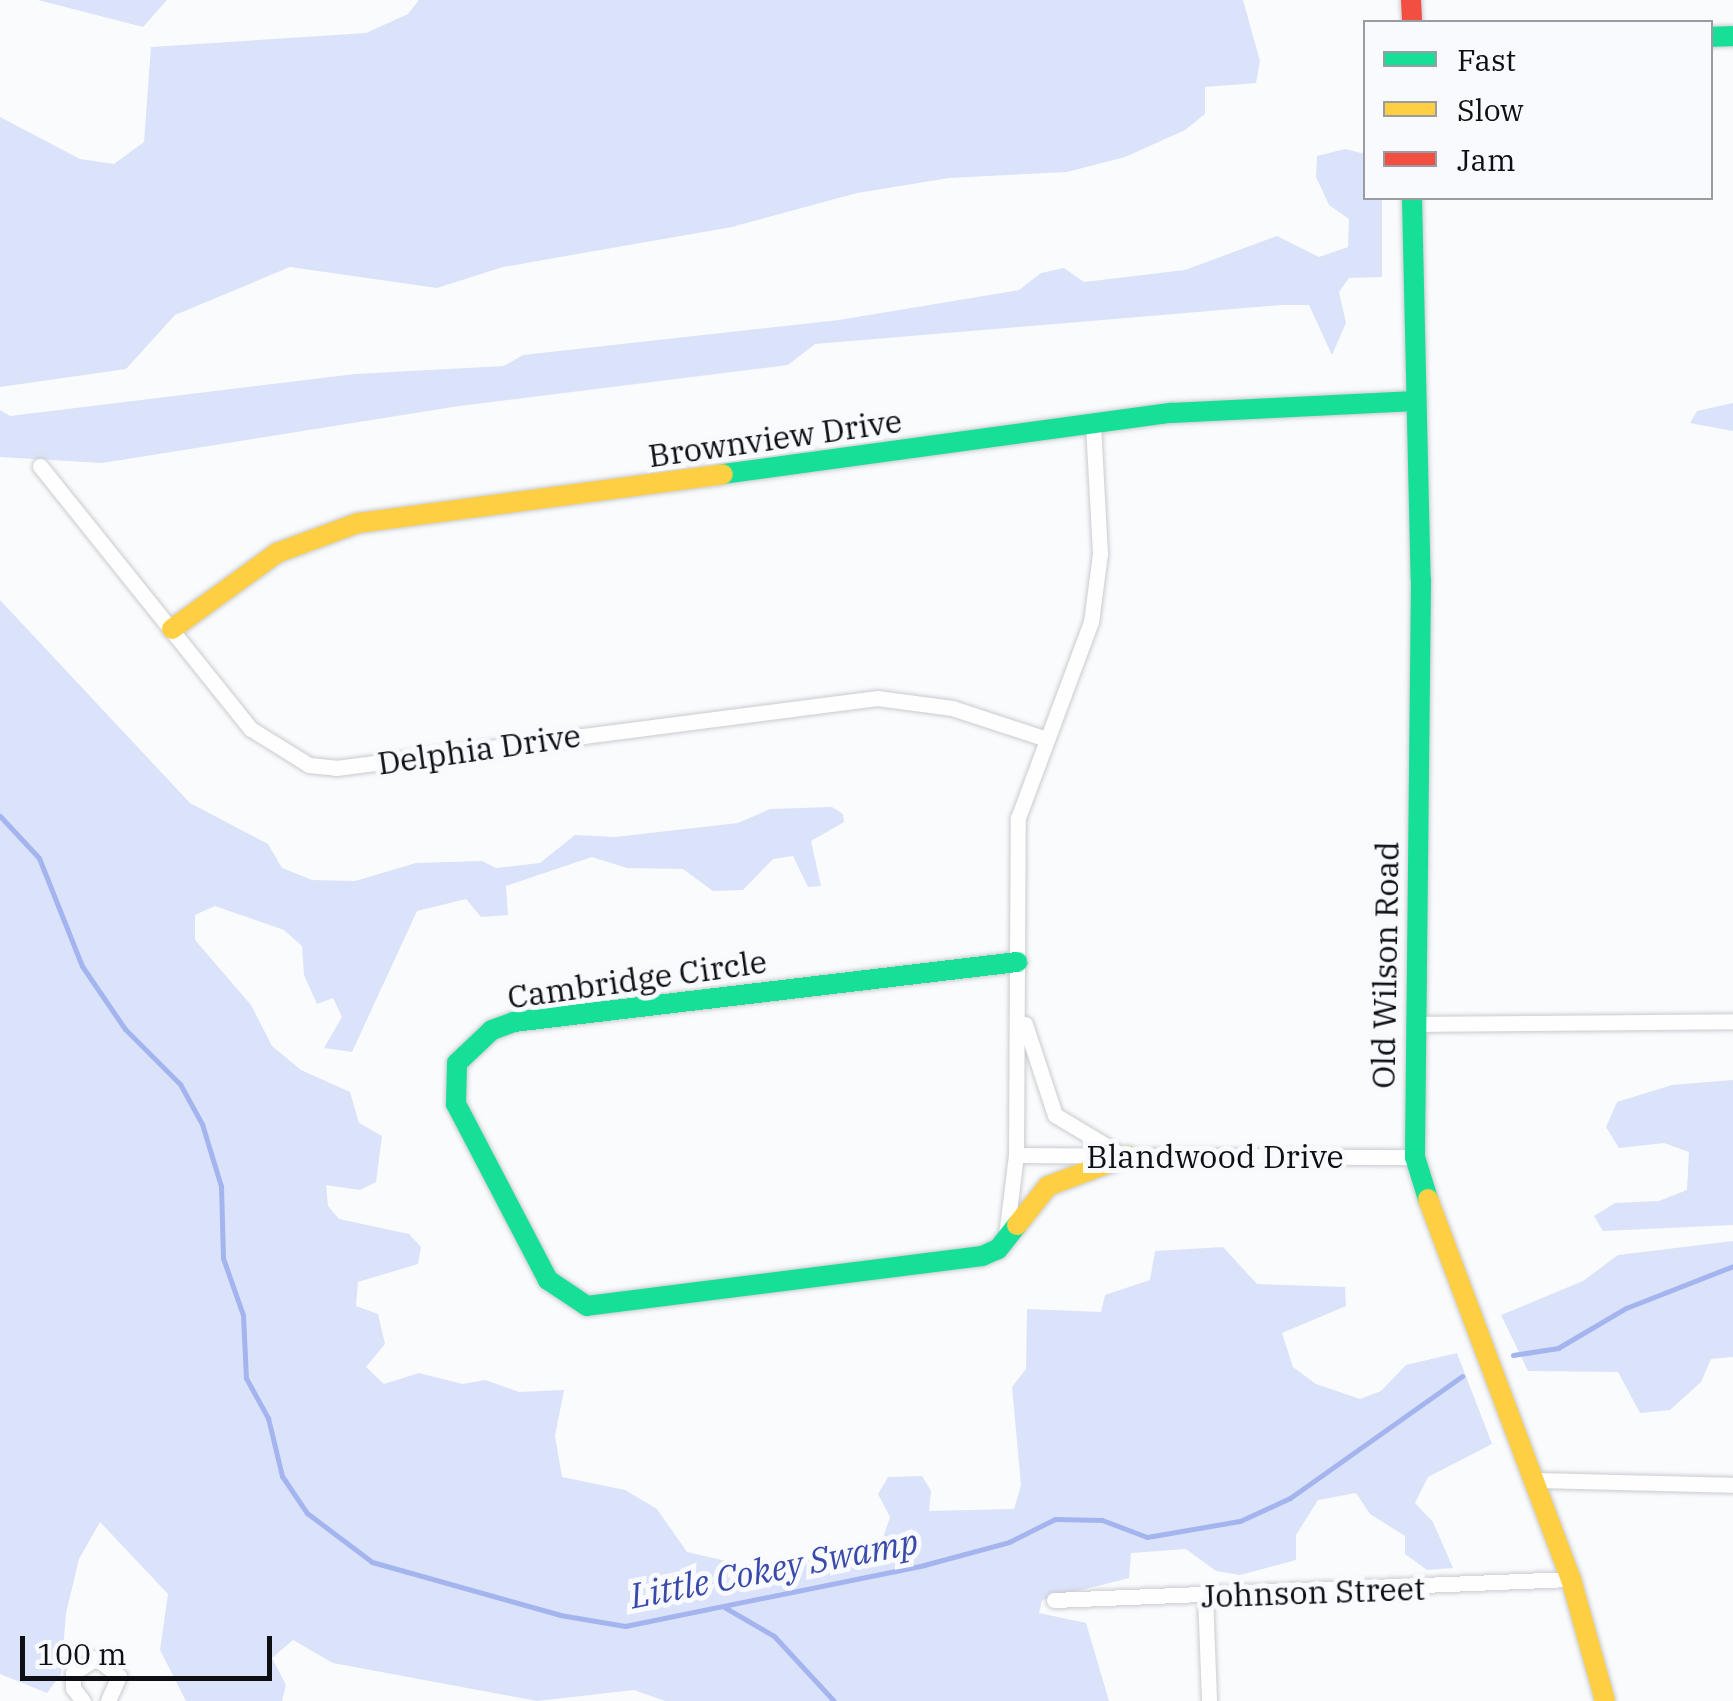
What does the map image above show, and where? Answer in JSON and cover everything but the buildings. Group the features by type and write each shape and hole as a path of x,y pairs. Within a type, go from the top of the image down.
{"street":[{"name":"Old Wilson Road","path":"1412,200 1421,580 1415,1157 1447,1262 1571,1579 1605,1701"},
{"name":"Brownview Drive","path":"172,629 277,554 358,523 1254,406 1416,401"},
{"path":"1006,1236 1016,1155 1020,1002 1016,962 1018,818 1080,660 1096,587 1100,521 1093,426"},
{"name":"Delphia Drive","path":"40,466 251,729 308,766 336,768 877,698 952,708 1047,739"},
{"name":"Cambridge Circle","path":"1006,1236 982,1256 587,1306 565,1296 532,1254 456,1104 453,1082 457,1063 472,1046 514,1022 1016,962"},
{"path":"1020,1002 1040,1085 1055,1115 1086,1139 1128,1156"},
{"path":"1415,1024 1733,1021"},
{"name":"Blandwood Drive","path":"1016,1155 1415,1157"},
{"path":"1006,1236 1048,1186 1128,1156"},
{"path":"1535,1480 1733,1485"},
{"name":"Johnson Street","path":"1054,1600 1571,1579"},
{"path":"1206,1596 1209,1701"},
{"path":"76,1699 77,1667 104,1659 119,1676 108,1701"}],"shaded area":[{"path":"38,0 167,0 143,27"},
{"path":"419,0 1243,0 1260,61 1256,83 1205,87 1205,114 1185,130 1125,157 1067,172 949,178 857,193 732,227 503,267 437,288 290,267 175,315 126,369 0,387 0,117 80,159 114,164 144,142 151,47 366,33 408,14"},
{"path":"1345,149 1363,154 1363,200 1382,200 1382,277 1349,278 1339,292 1346,323 1332,355 1309,305 1281,305 815,344 788,365 459,406 102,463 0,457 0,410 10,416 355,374 504,366 523,355 839,320 1019,290 1041,273 1064,268 1084,282 1185,270 1277,236 1319,257 1348,247 1349,219 1329,205 1316,177 1317,156"},
{"path":"1733,403 1733,431 1690,423 1697,411"},
{"path":"0,600 190,803 268,844 282,868 312,880 355,881 416,863 482,861 496,868 540,863 575,835 615,837 738,823 770,809 832,807 843,814 844,822 811,841 821,886 808,887 793,856 773,859 743,890 713,891 683,869 627,868 592,857 506,886 508,915 481,917 466,899 417,911 352,1052 324,1048 342,1017 333,998 317,1004 304,975 302,946 284,930 215,906 195,915 195,940 251,1005 272,1046 301,1070 350,1092 359,1123 382,1136 376,1182 360,1190 326,1185 328,1206 339,1219 409,1234 421,1247 418,1264 358,1282 356,1306 378,1314 385,1344 366,1367 384,1384 419,1373 463,1384 485,1380 519,1392 564,1390 555,1436 562,1477 625,1490 657,1509 687,1552 743,1565 845,1553 883,1538 890,1517 878,1494 888,1477 922,1476 931,1491 929,1511 1014,1509 1021,1485 1012,1387 1026,1369 1027,1309 1101,1312 1105,1295 1150,1280 1155,1251 1223,1247 1257,1284 1345,1287 1346,1306 1282,1333 1293,1367 1316,1384 1360,1399 1381,1391 1406,1365 1457,1353 1492,1444 1428,1477 1415,1503 1433,1522 1453,1568 1427,1570 1405,1554 1405,1536 1370,1514 1356,1493 1318,1500 1296,1535 1296,1560 1240,1575 1216,1571 1186,1549 1131,1553 1129,1578 1042,1600 1039,1613 1086,1623 1109,1701 665,1701 634,1690 537,1701 333,1663 293,1640 272,1658 286,1685 282,1701 186,1701 160,1650 168,1594 100,1522 79,1559 66,1613 61,1674 47,1693 0,1674"},
{"path":"1733,1080 1733,1225 1603,1231 1594,1216 1615,1203 1659,1201 1687,1190 1689,1152 1664,1143 1619,1148 1606,1127 1617,1102 1672,1085"},
{"path":"1733,1241 1733,1357 1711,1359 1701,1382 1670,1410 1640,1413 1618,1372 1528,1371 1501,1315 1583,1281 1618,1255"}],"waterway":[{"name":"Little Cokey Swamp","path":"0,816 39,858 82,966 125,1029 180,1084 202,1124 221,1186 223,1258 243,1315 246,1378 268,1418 282,1476 307,1513 372,1562 560,1615 625,1626 924,1565 1009,1542 1055,1519 1102,1520 1147,1537 1240,1521 1290,1498 1462,1376"},
{"name":"Little Cokey Swamp","path":"1513,1355 1558,1348 1626,1308 1733,1266"},
{"path":"724,1607 774,1636 834,1701"}],"traffic: fast":[{"path":"1713,37 1733,36"},
{"path":"1412,200 1421,580 1415,1157 1428,1199"},
{"path":"723,474 1171,413 1416,401"},
{"path":"1017,962 514,1022 492,1030 457,1063 456,1104 548,1280 587,1306 982,1256 998,1249 1017,1225"}],"traffic: slow":[{"path":"172,629 277,553 358,523 723,474"},
{"path":"1017,1225 1048,1186 1128,1156"},
{"path":"1428,1199 1571,1579 1605,1701"}],"traffic: jam":[{"path":"1411,0 1412,20"}]}
